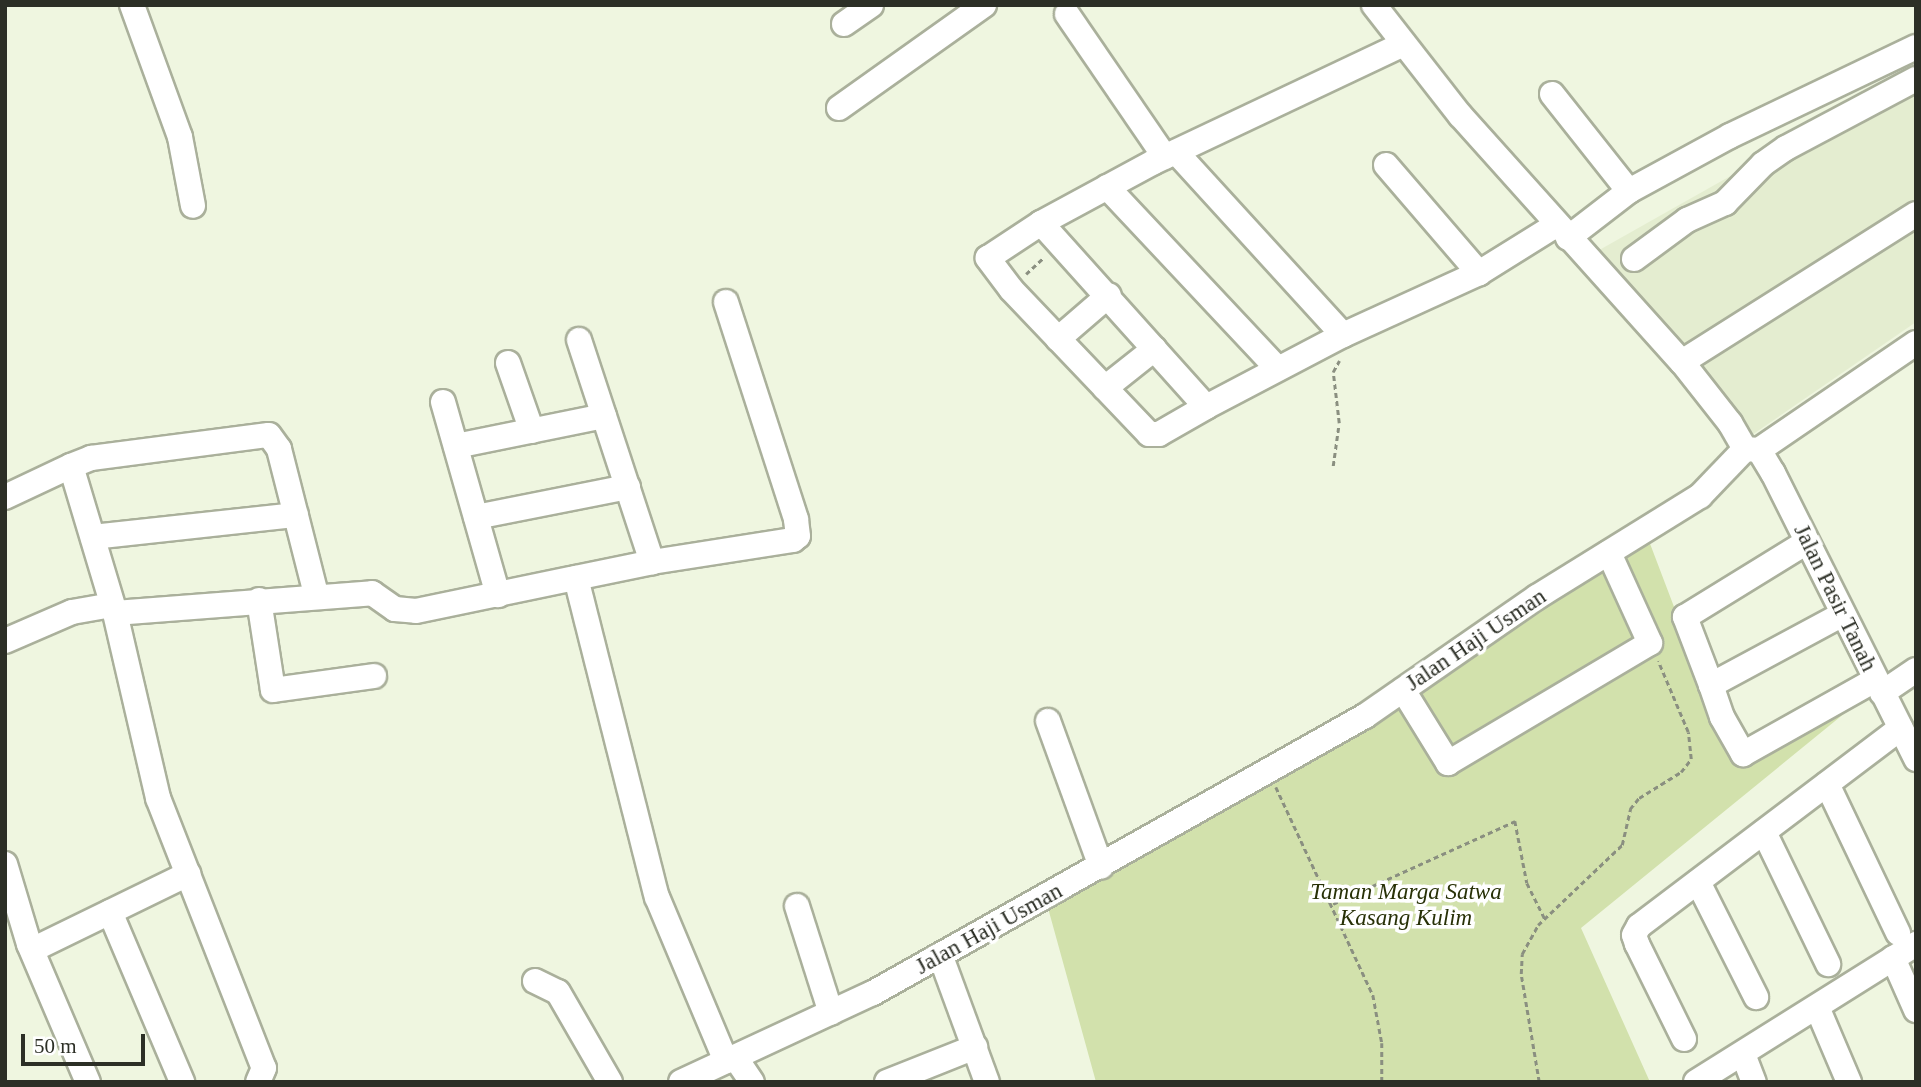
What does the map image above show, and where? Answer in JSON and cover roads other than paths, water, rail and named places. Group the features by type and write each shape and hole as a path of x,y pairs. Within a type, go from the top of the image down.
{"street":[{"path":"132,5 180,137 193,206"},
{"path":"844,24 871,5"},
{"path":"839,108 984,5"},
{"path":"1374,5 1562,232 1682,362 1752,450"},
{"path":"1067,14 1170,154 1347,333"},
{"path":"1404,44 1170,154 1041,223 988,258 1011,289 1149,434 1159,435 1277,368 1562,232 1629,191 1916,47"},
{"path":"1634,259 1687,220 1725,203 1763,164 1786,148 1916,79"},
{"path":"1552,94 1629,191"},
{"path":"1385,165 1479,273"},
{"path":"1107,187 1277,368"},
{"path":"1682,362 1916,214"},
{"path":"1041,223 1109,295 1206,407"},
{"path":"1058,339 1109,295"},
{"path":"5,641 72,612 112,609 316,594 372,593 395,610 405,611 498,595 652,562 777,544 798,536 726,302"},
{"path":"579,340 652,562"},
{"name":"Jalan Haji Usman","path":"681,1082 831,1013 941,957 1268,772 1403,690 1537,597 1700,496 1752,450 1916,343"},
{"path":"1105,388 1154,349"},
{"path":"508,363 532,431"},
{"path":"443,402 498,595"},
{"path":"456,446 604,416"},
{"path":"5,497 91,458 269,435 279,449 316,594"},
{"name":"Jalan Pasir Tanah","path":"1752,450 1807,542 1916,760"},
{"path":"71,466 112,609 158,799 264,1068 258,1082"},
{"path":"476,517 628,487"},
{"path":"93,537 296,515"},
{"path":"1807,542 1685,617 1711,685 1743,754 1878,686 1916,670"},
{"path":"1403,690 1448,763 1650,643 1609,554"},
{"path":"576,578 657,897 730,1059 752,1082"},
{"path":"259,600 273,691 374,676"},
{"path":"1711,685 1843,614"},
{"path":"1048,720 1101,867"},
{"path":"1684,1039 1634,935 1698,882 1901,728"},
{"path":"1696,1082 1893,958 1907,939 1827,784"},
{"path":"1764,832 1828,964"},
{"path":"5,864 32,950 88,1082"},
{"path":"32,950 188,874"},
{"path":"1698,882 1756,997"},
{"path":"797,906 831,1013"},
{"path":"110,912 182,1082"},
{"path":"941,957 987,1082"},
{"path":"1893,958 1916,1010"},
{"path":"535,981 558,992 610,1082"},
{"path":"1817,1007 1849,1082"},
{"path":"890,1081 975,1047"},
{"path":"1743,1054 1754,1082"}],"park label":[{"name":"Taman Marga Satwa Kasang Kulim","path":"1406,905"}]}
